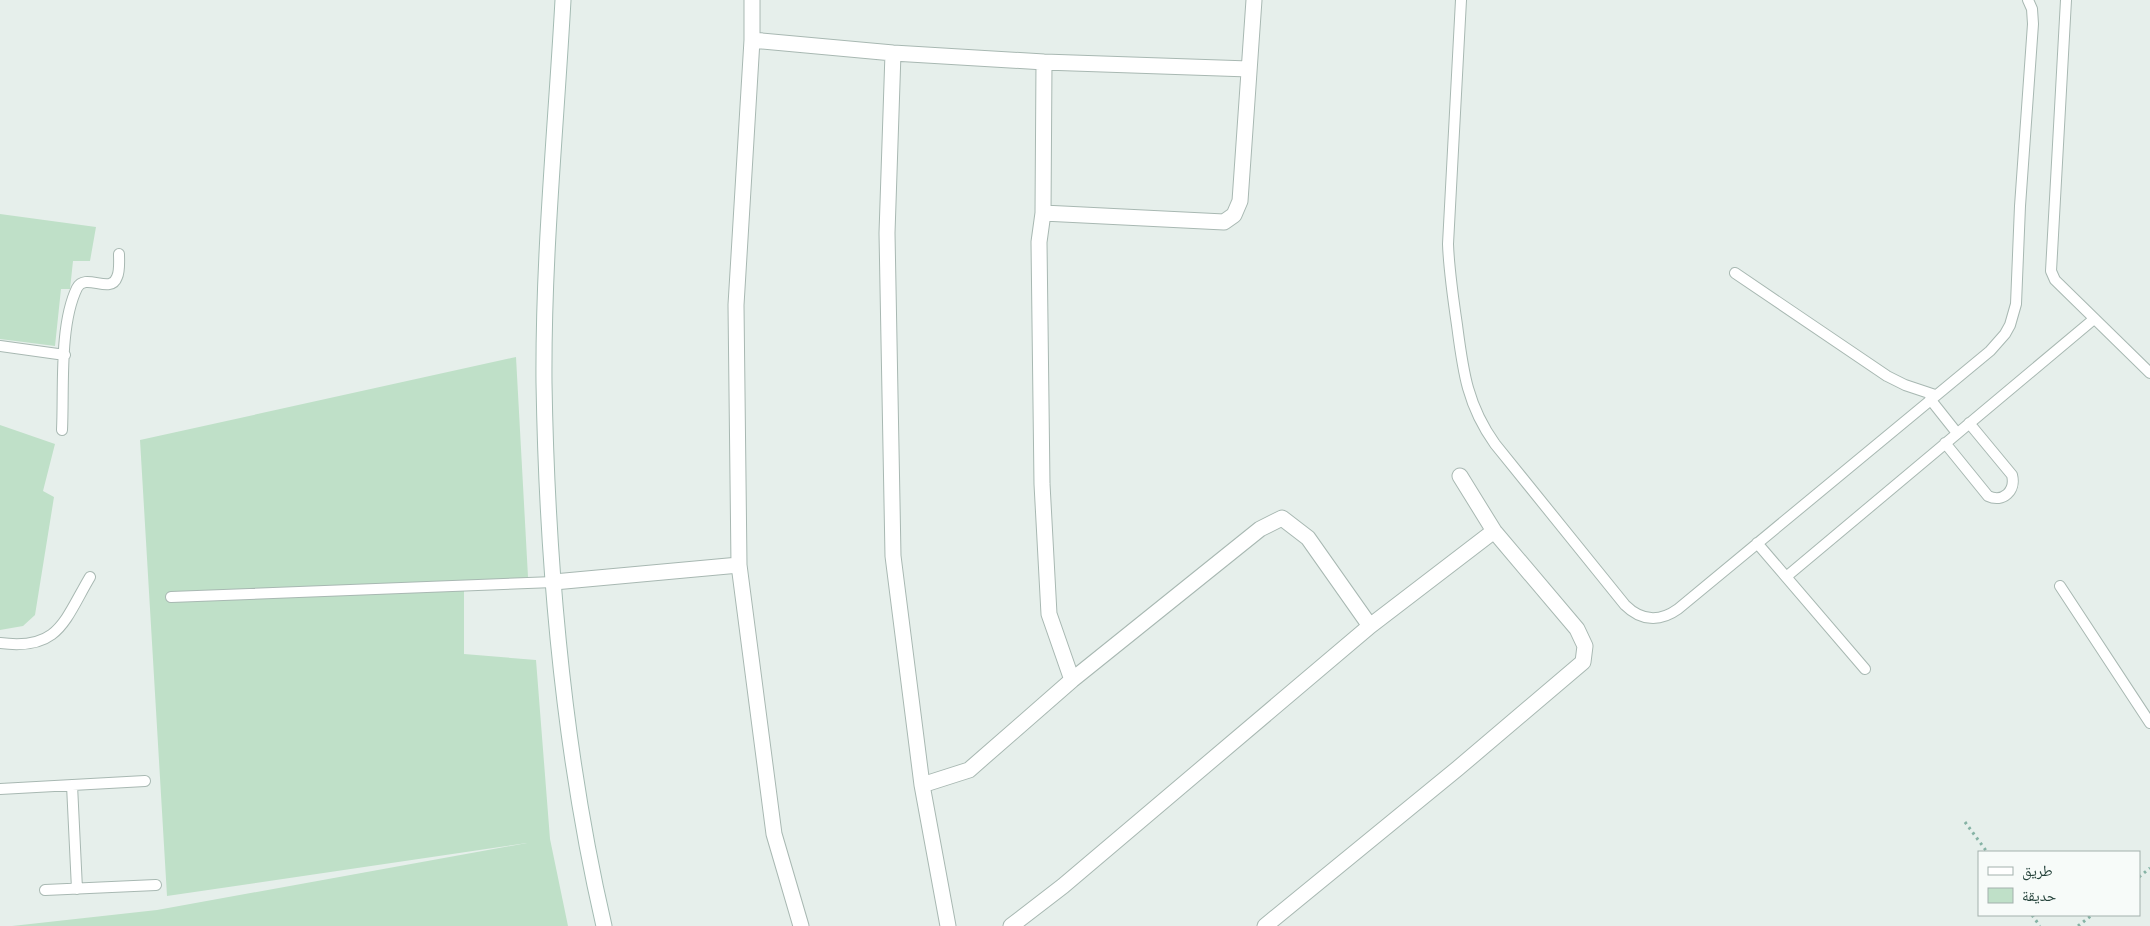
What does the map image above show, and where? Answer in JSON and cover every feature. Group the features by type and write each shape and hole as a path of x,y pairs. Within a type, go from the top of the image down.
{"street":[{"path":"563,0 549,245 544,382 549,507 564,694 585,835 604,926"},
{"path":"752,0 752,40 736,305 739,565 774,834 801,926"},
{"path":"1043,213 1224,222 1234,215 1240,201 1254,0"},
{"path":"752,40 893,53 1044,62 1249,69"},
{"path":"893,53 886,233 893,556 922,785 948,926"},
{"path":"1044,62 1043,213 1039,242 1042,484 1049,614 1072,680"},
{"path":"1265,926 1457,769 1583,662 1585,646 1577,629 1494,531 1460,476"},
{"path":"922,785 969,770 1072,680 1260,529 1282,518 1308,538 1370,626"},
{"path":"1010,926 1063,886 1370,626 1494,531"},
{"path":"554,582 739,565"}],"lane":[{"path":"1461,0 1448,244 1451,283 1464,376 1468,391 1479,419 1495,444 1619,597 1631,611 1638,615 1655,619 1671,614 1757,543 1998,343 2010,325 2014,314 2017,292 2020,206 2033,24 2032,9 2028,0"},
{"path":"2066,0 2050,266 2055,280 2150,373"},
{"path":"62,430 68,320 78,286 85,282 108,284 114,282 118,277 119,254"},
{"path":"1736,273 1887,376 1932,397 1957,433"},
{"path":"1786,577 2094,319"},
{"path":"0,346 65,355"},
{"path":"1945,443 1988,496 1998,499 2007,495 2013,486 2012,476 1969,423"},
{"path":"1757,543 1865,669"},
{"path":"0,643 31,645 44,641 63,623 90,577"},
{"path":"171,597 554,582"},
{"path":"2060,586 2150,723"},
{"path":"0,789 145,781"},
{"path":"72,785 76,888"},
{"path":"44,890 156,885"}],"path":[{"path":"1965,822 1986,851"},
{"path":"2140,876 2150,868"},
{"path":"2078,926 2091,916"}],"green space":[{"path":"0,214 96,227 90,261 73,261 70,289 61,289 55,346 0,339"},
{"path":"516,357 528,577 464,589 464,654 536,660 550,839 568,926 12,926 157,910 527,843 167,896 140,440"},
{"path":"0,425 55,444 43,491 54,497 35,615 23,626 0,630"}]}
